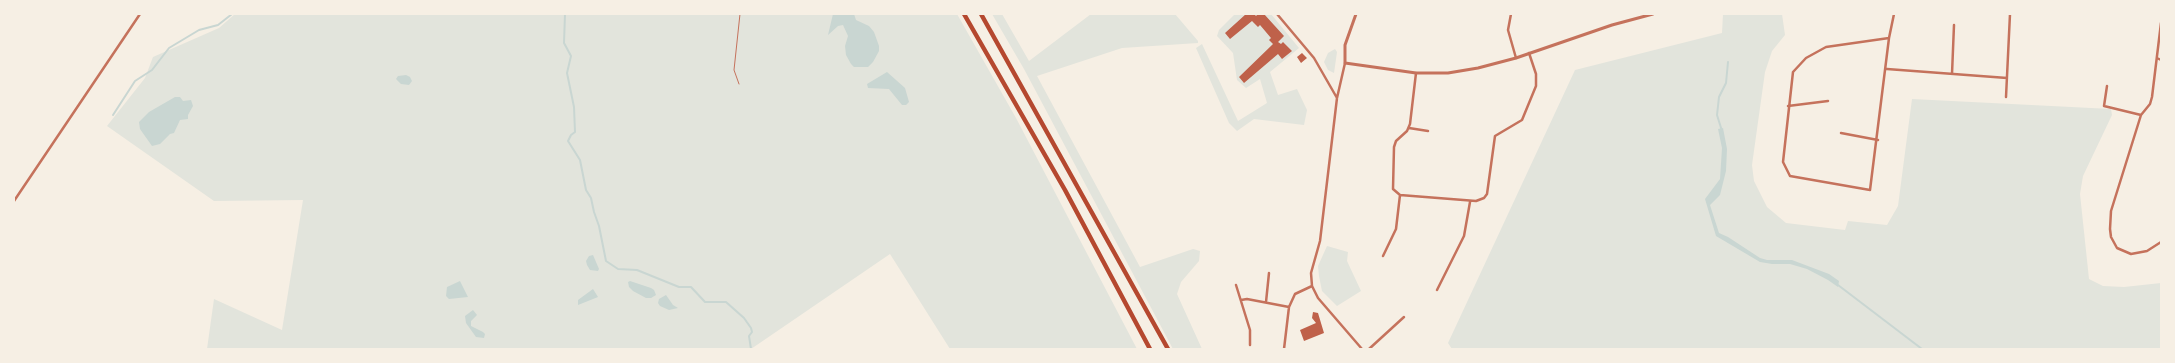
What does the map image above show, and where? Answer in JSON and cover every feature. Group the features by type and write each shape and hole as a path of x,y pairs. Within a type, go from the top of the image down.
{"highway":[{"path":"964,14 1084,223 1150,349"},
{"path":"981,14 1105,233 1168,349"}],"street":[{"path":"14,201 140,14"},
{"path":"1278,14 1314,58 1337,98"},
{"path":"1356,14 1345,45 1345,63 1337,98 1320,241 1311,273 1312,286 1318,298 1362,349"},
{"path":"1511,14 1508,30 1516,58"},
{"path":"1345,63 1416,73 1448,73 1478,68 1516,58 1612,25 1653,14"},
{"path":"1889,38 1826,47 1806,58 1793,72 1788,106 1783,162 1790,176 1870,190 1887,69 1889,38 1894,14"},
{"path":"2006,97 2010,14"},
{"path":"2161,23 2152,97 2150,104 2142,115 2110,220 2110,229 2114,245 2122,251 2131,254 2147,251 2161,242"},
{"path":"1952,74 1954,25"},
{"path":"1416,73 1409,128 1396,141 1394,147 1392,186 1400,195 1470,202 1482,200 1488,194 1493,139 1497,133 1522,120 1536,86 1536,74 1529,53"},
{"path":"2157,58 2161,60"},
{"path":"1887,69 2007,78"},
{"path":"2107,86 2104,106 2142,115"},
{"path":"1788,106 1828,101"},
{"path":"1409,128 1428,131"},
{"path":"1841,133 1878,140"},
{"path":"1383,256 1396,229 1400,195"},
{"path":"1437,290 1464,236 1470,202"},
{"path":"1266,302 1270,273"},
{"path":"1236,285 1250,330 1250,345"},
{"path":"1284,349 1289,307 1295,294 1312,286"},
{"path":"1241,300 1247,299 1289,307"},
{"path":"1369,349 1404,317"}],"lane":[{"path":"739,84 734,70 740,14"}],"shaded area":[{"path":"235,14 957,14 1016,118 1137,349 950,349 890,254 751,349 207,349 214,299 282,330 303,200 214,201 107,126 145,78 153,57 219,28"},
{"path":"833,14 854,14 856,20 869,26 874,32 879,46 879,51 873,62 868,67 854,67 851,64 846,55 845,46 848,36 843,25 838,26 828,35"},
{"path":"992,14 1002,14 1029,61 1091,14 1175,14 1198,41 1198,43 1122,48 1037,76 1140,267 1193,249 1200,251 1199,261 1181,282 1177,294 1202,349 1173,349 1024,69"},
{"path":"1235,14 1271,14 1299,48 1270,72 1278,95 1297,89 1307,110 1304,125 1254,119 1237,131 1229,123 1196,48 1202,44 1238,121 1267,103 1260,79 1246,88 1237,80 1233,53 1217,36 1219,30"},
{"path":"1723,14 1782,14 1785,35 1772,51 1765,72 1752,165 1754,181 1767,207 1786,223 1845,230 1848,221 1887,225 1898,206 1912,99 2111,109 2112,115 2083,176 2080,194 2089,279 2103,286 2124,287 2161,283 2161,349 1452,349 1448,343 1575,70 1722,33"},
{"path":"1335,49 1337,52 1334,73 1328,70 1324,62 1328,53"},
{"path":"887,72 905,88 909,102 906,105 902,105 889,89 868,88 867,84"},
{"path":"406,75 410,77 412,81 409,85 401,84 396,79 398,76"},
{"path":"175,97 180,97 183,101 191,100 193,106 188,115 188,119 180,120 174,133 170,134 160,144 152,146 140,129 139,122 149,112"},
{"path":"1723,128 1727,149 1726,171 1720,195 1710,205 1719,233 1728,237 1760,258 1767,260 1792,260 1829,274 1839,281 1838,287 1807,269 1790,264 1760,262 1716,236 1705,199 1720,179 1722,148 1718,129"},
{"path":"1327,246 1348,252 1347,261 1361,291 1337,306 1322,291 1319,276 1318,266"},
{"path":"593,255 599,269 598,271 590,270 587,265 586,261 589,256"},
{"path":"460,281 468,297 449,299 446,296 447,287"},
{"path":"630,281 651,288 654,290 656,295 651,298 646,298 633,291 629,287 628,282"},
{"path":"593,289 598,297 578,305 578,300"},
{"path":"666,295 673,305 678,308 669,310 660,306 658,303 659,299"},
{"path":"473,310 477,315 471,321 471,326 483,332 485,334 484,338 476,337 466,323 465,316"}],"building":[{"path":"1246,14 1254,14 1256,16 1258,14 1264,14 1284,36 1278,42 1281,44 1283,42 1292,51 1282,59 1278,54 1244,83 1239,77 1273,44 1269,40 1271,38 1260,25 1258,27 1252,21 1230,39 1225,33"},
{"path":"1302,53 1307,58 1301,63 1297,57"},
{"path":"1313,312 1318,313 1324,333 1304,341 1300,330 1316,323 1312,318"}],"waterway":[{"path":"113,115 135,81 152,70 169,48 199,30 218,25 232,14"},
{"path":"565,14 564,43 571,56 567,73 574,107 575,132 571,135 568,141 580,160 586,190 591,198 599,226 606,261 618,269 637,270 679,287 691,287 705,302 726,302 744,318 751,328 752,332 749,336 751,349"},
{"path":"1722,131 1717,115 1719,97 1726,83 1728,62"},
{"path":"1838,285 1922,349"}]}
